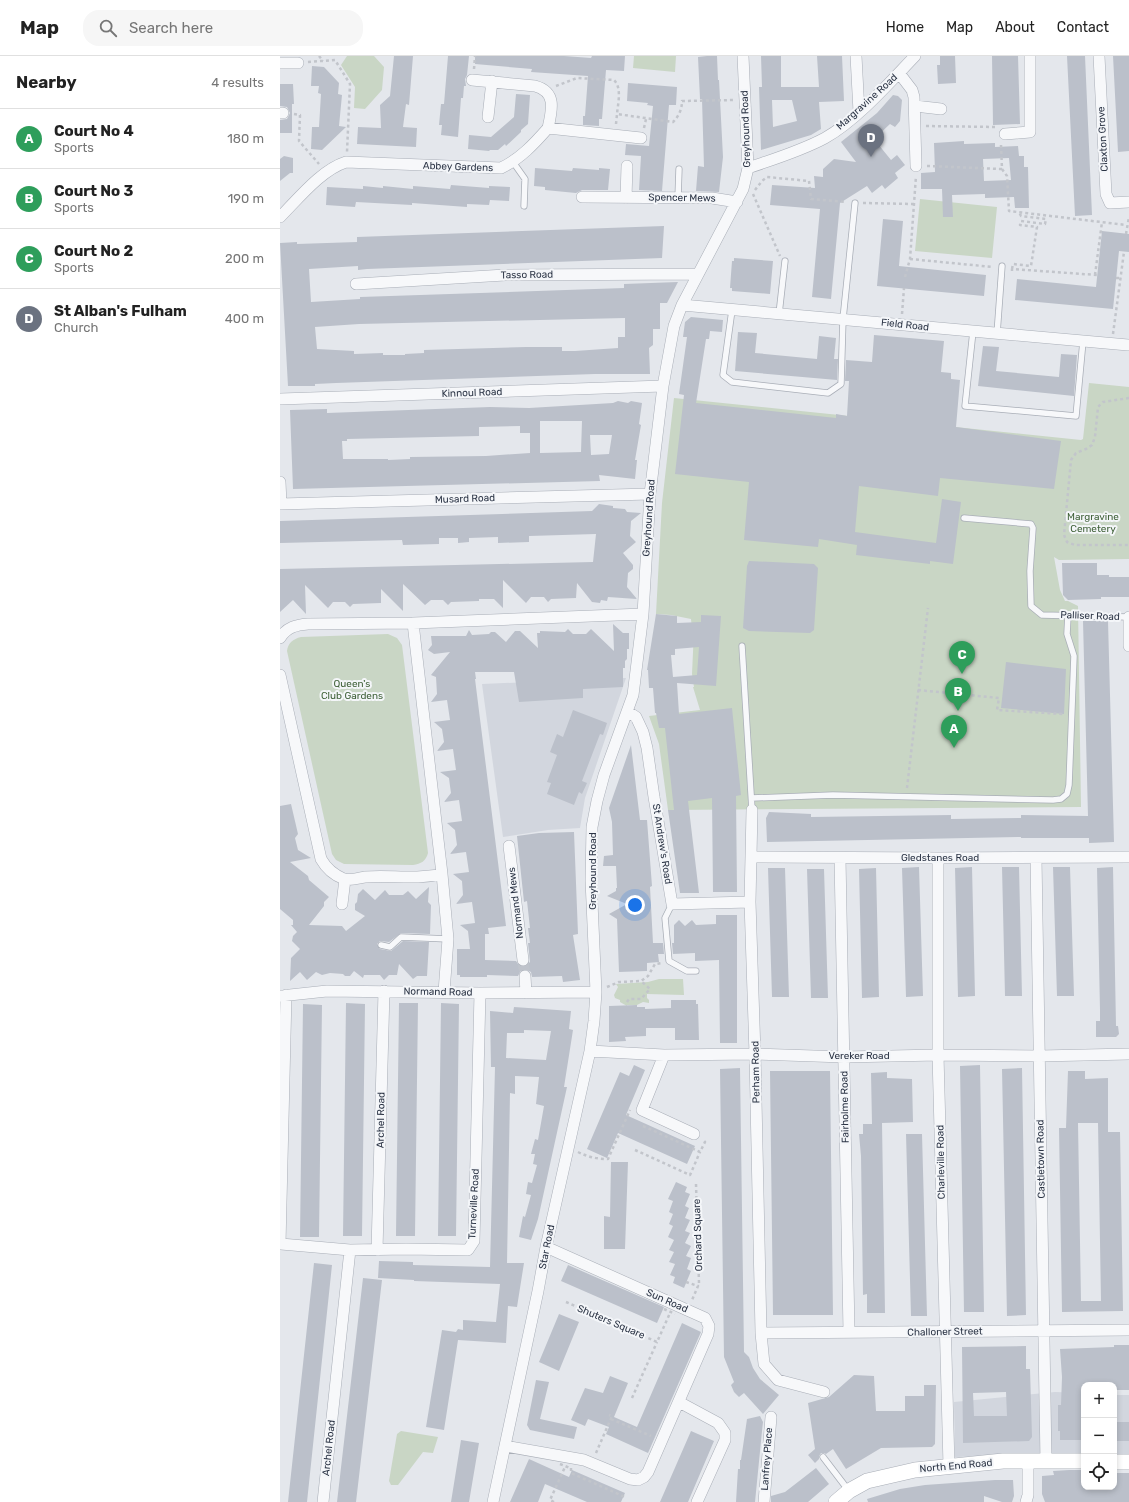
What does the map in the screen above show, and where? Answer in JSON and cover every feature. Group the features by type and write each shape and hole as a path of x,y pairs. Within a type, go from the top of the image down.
{"main road":[{"name":"North End Road","path":"836,1502 849,1491 867,1481 887,1475 915,1470 1003,1461 1081,1461"},
{"path":"1117,1462 1129,1462"}],"street":[{"name":"Greyhound Road","path":"596,992 591,880 592,827 604,775 628,712 634,689 643,614 650,494 663,386 674,326 682,305 737,202 743,189 748,168 743,56"},
{"path":"856,56 859,112"},
{"name":"Margravine Road","path":"748,168 804,148 825,138 845,125 915,56"},
{"path":"1005,134 1030,132 1030,56"},
{"name":"Claxton Grove","path":"1099,56 1106,194 1110,203 1129,202"},
{"path":"280,63 298,63"},
{"path":"899,73 912,90 914,97 916,166"},
{"path":"472,80 492,81 541,88 547,92 551,100 551,116 548,128 614,135 643,133"},
{"path":"488,117 492,81"},
{"path":"914,106 941,109"},
{"name":"Abbey Gardens","path":"280,217 326,172 337,165 346,162 501,168 513,162 548,128"},
{"path":"626,198 627,166"},
{"name":"Spencer Mews","path":"582,197 712,198 737,202"},
{"name":"Tasso Road","path":"356,284 505,275 698,274"},
{"name":"Field Road","path":"682,305 1128,345"},
{"name":"Kinnoul Road","path":"280,398 663,386"},
{"path":"280,482 280,504"},
{"name":"Musard Road","path":"280,504 650,494"},
{"path":"280,638 289,628 298,625 413,623 643,614"},
{"path":"1129,617 1129,646"},
{"path":"413,623 448,939 444,992"},
{"path":"280,674 321,858 325,865 330,871 345,879 366,877 414,878 430,877 442,874"},
{"name":"St Andrew's Road","path":"628,712 636,717 643,732 647,748 672,904"},
{"name":"Perham Road","path":"752,810 750,902 761,1333 764,1364 778,1380 824,1392"},
{"name":"Normand Mews","path":"509,846 523,960"},
{"name":"Gledstanes Road","path":"751,857 1129,857"},
{"name":"Fairholme Road","path":"840,858 849,1332"},
{"name":"Charleville Road","path":"938,858 938,1054 949,1466"},
{"name":"Castletown Road","path":"1036,858 1046,1461"},
{"path":"342,904 345,879"},
{"path":"672,904 750,902"},
{"path":"525,976 526,993"},
{"name":"Normand Road","path":"283,995 327,991 480,993 596,992"},
{"name":"Archel Road","path":"378,1250 384,992"},
{"name":"Star Road","path":"493,1502 546,1247 590,1051 596,992"},
{"name":"Turneville Road","path":"280,1244 350,1250 468,1250 474,1241 480,993"},
{"path":"280,1244 283,995"},
{"name":"Vereker Road","path":"590,1051 664,1056 755,1054 844,1057 938,1054 1040,1056 1129,1054"},
{"path":"664,1056 642,1110 694,1134"},
{"name":"Sun Road","path":"505,1446 566,1463 584,1460 630,1479 638,1480 644,1477 648,1472 708,1334 709,1326 704,1318 675,1309 546,1247"},
{"name":"Archel Road","path":"323,1502 350,1250"},
{"name":"Challoner Street","path":"761,1333 1129,1330"},
{"path":"679,1402 718,1423 725,1433 725,1440 697,1502"},
{"name":"Lanfrey Place","path":"764,1502 770,1417"},
{"path":"1026,1502 1028,1495 1028,1462"}],"lane":[{"path":"513,162 525,179 524,206"},
{"path":"678,198 679,169"},
{"path":"732,310 723,375 732,382 828,393 841,384 843,319 855,203"},
{"path":"779,314 785,261"},
{"path":"997,334 999,266"},
{"path":"973,331 965,406 1076,416 1083,341"},
{"name":"Palliser Road","path":"964,518 1030,524 1033,528 1030,571 1032,606 1042,615 1129,617"},
{"path":"752,798 833,795 1061,799 1067,794 1069,785 1074,656 1067,634 1068,615"},
{"path":"742,646 752,810"},
{"path":"672,904 665,918 668,961 687,971 696,971"},
{"path":"381,945 390,947 401,937 448,939"},
{"path":"823,1457 849,1491"}],"path":[{"path":"319,56 323,61"},
{"path":"298,63 335,60 350,84 346,162"},
{"path":"547,92 556,86 577,78 614,80 617,83 619,90 614,135"},
{"path":"617,114 673,122 678,116 682,106 682,101 744,98"},
{"path":"300,115 299,141 326,172"},
{"path":"643,133 646,119"},
{"path":"916,126 997,127 1005,134 1001,139 1002,169 1007,176 1009,211 1126,225"},
{"path":"905,277 910,259 916,166 1002,169"},
{"path":"785,261 780,256 753,194 762,181 767,177 809,181 811,199 855,203 914,204"},
{"path":"1011,276 1013,264 1031,266 1037,227 1020,225 1021,220 1045,224 1046,219 1021,216 1019,212"},
{"path":"1126,234 1126,225 1129,217"},
{"path":"1012,269 1096,275 1102,222"},
{"path":"1111,344 1124,252"},
{"path":"1124,256 1129,257"},
{"path":"910,259 999,266"},
{"path":"1116,278 1121,278"},
{"path":"900,324 904,288"},
{"path":"1129,398 1103,402 1098,407 1095,437 1092,445 1076,453 1071,460 1064,535 1067,542 1075,545 1129,545"},
{"path":"906,796 928,608"},
{"path":"918,690 999,698 997,710 1064,714"},
{"path":"596,992 619,982 640,981 648,976 655,964 668,961"},
{"path":"627,1002 629,999 641,999 650,989 640,981"},
{"path":"568,1148 589,1157 608,1159 632,1105"},
{"path":"643,1126 694,1150"},
{"path":"635,1150 690,1174 700,1152"},
{"name":"Orchard Square","path":"696,1184 698,1286"},
{"path":"664,1309 675,1309 684,1313 698,1286 686,1282"},
{"name":"Shuters Square","path":"566,1302 657,1342"},
{"name":"Shuters Square","path":"632,1398 657,1342 675,1309"},
{"path":"609,1415 612,1416 611,1419 652,1437"},
{"path":"592,1463 611,1419"},
{"path":"554,1502 550,1500 566,1463"},
{"path":"571,1473 625,1497"}],"shaded area":[{"path":"626,678 585,798 580,828 548,830 503,837 482,684"},
{"path":"1055,1392 1081,1393 1081,1453 955,1457 954,1402"},
{"path":"1117,1395 1129,1395 1129,1454 1117,1454"}],"green space":[{"path":"347,56 374,56 384,67 382,90 365,109 354,108 355,87 341,65"},
{"path":"634,56 676,56 675,72 633,68"},
{"path":"920,199 997,207 992,258 915,251"},
{"name":"Margravine Cemetery","path":"1089,383 1129,387 1129,559 1059,560 1054,557 1060,590 1065,601 1078,606 1081,807 668,810 659,744 649,716 700,710 693,687 692,674 694,630 692,630 691,619 656,614 662,503 674,398 1081,440 1083,439"},
{"name":"Queen's Club Gardens","path":"388,634 397,638 402,645 428,853 423,862 413,865 344,864 336,860 332,854 287,651 291,642 301,637"},
{"path":"659,979 683,979 684,995 647,994 649,1003 643,1002 637,1005 627,1006 615,998 614,995 618,987 616,984 648,982"},
{"path":"401,1431 438,1437 433,1453 423,1452 398,1485 391,1485 389,1481 397,1434"}],"building":[{"path":"394,56 413,56 409,105 406,104 403,127 417,128 416,147 357,144 358,127 381,128 380,105 390,96"},
{"path":"448,56 469,56 467,75 465,79 466,86 464,86 463,98 461,98 458,137 441,135 442,125 439,125 441,104 444,104"},
{"path":"475,56 564,56 591,58 592,56 625,56 624,71 606,70 602,119 599,119 599,126 583,125 588,76 531,72 532,69 475,64"},
{"path":"717,56 723,157 719,192 696,191 698,166 704,167 702,99 700,99 698,57"},
{"path":"761,56 781,56 781,87 819,87 817,56 842,56 844,101 819,102 821,129 811,135 761,150 759,87 762,87","holes":["772,100 792,100 797,121 773,127"]},
{"path":"940,56 955,56 956,83 938,84 937,65 940,65"},
{"path":"992,56 1018,56 1020,124 993,125"},
{"path":"1067,56 1085,56 1092,215 1075,216"},
{"path":"1113,56 1129,56 1129,151 1118,152"},
{"path":"312,66 324,67 339,83 338,94 342,95 339,126 346,127 322,150 311,149 312,127 319,127 321,94 318,93 319,86 311,86"},
{"path":"628,83 677,87 676,105 669,105 662,191 639,190 641,156 625,155 626,144 649,146 653,106 647,105 648,103 627,101"},
{"path":"280,84 293,84 294,104 292,104 292,133 280,133 280,120 287,119 290,113 287,107 280,106"},
{"path":"516,94 530,95 528,124 506,146 505,144 498,150 489,151 468,149 469,135 491,137 514,117"},
{"path":"893,95 898,96 902,100 900,121 895,127 890,124 874,139 891,160 897,155 905,165 895,173 898,178 885,189 882,185 872,193 867,186 840,203 831,299 812,297 820,209 770,205 772,185 815,188 814,176 823,177 823,169 834,159 856,162 841,142 877,113"},
{"path":"964,141 964,144 995,143 995,147 1018,146 1019,156 1024,156 1024,167 1028,167 1029,208 1015,208 1014,197 985,198 985,194 952,195 953,217 943,217 942,189 921,189 921,173 935,172 934,143","holes":["1009,158 1011,180 984,181 983,159"]},
{"path":"284,156 293,158 293,173 290,173 280,181 280,159"},
{"path":"535,168 572,171 573,168 599,170 599,168 610,169 608,190 582,190 576,193 545,190 545,187 534,186"},
{"path":"451,185 489,188 489,186 510,187 509,201 490,200 489,205 467,204 467,207 412,203 412,205 356,202 355,207 326,205 327,187 363,189 363,186 383,188 383,186 413,189 413,186 450,189"},
{"path":"883,219 903,221 899,266 986,275 984,296 877,286"},
{"path":"664,226 662,258 358,270 358,266 309,269 311,302 360,299 360,297 624,288 624,284 678,282 667,303 660,303 660,329 653,329 653,345 649,348 650,374 595,374 288,386 280,243 297,242 297,244 357,242 357,237","holes":["625,318 625,337 618,337 618,348 575,351 562,351 562,347 424,350 424,353 383,355 383,353 354,354 354,351 317,349 315,327 359,324"]},
{"path":"1102,231 1129,234 1129,252 1119,251 1113,309 1015,300 1017,279 1096,287"},
{"path":"734,258 773,261 770,294 732,291 732,288 730,288 732,261 734,261"},
{"path":"691,317 723,320 722,332 710,331 709,339 706,339 696,403 836,418 836,414 847,416 849,381 845,381 846,360 872,362 874,335 944,341 941,372 951,373 951,379 960,380 956,427 1061,441 1054,489 940,478 938,496 859,486 855,532 936,543 942,499 961,502 953,564 930,561 930,564 856,555 857,545 819,539 818,547 744,540 749,482 675,474 684,395 679,394 687,337 683,337 685,322"},
{"path":"738,332 757,333 755,353 817,359 819,336 836,338 834,359 838,359 837,380 735,371"},
{"path":"983,346 999,347 996,371 1059,377 1061,354 1077,355 1074,396 978,386"},
{"path":"618,401 628,403 631,401 642,403 639,424 641,425 635,460 637,460 635,479 599,475 600,481 293,489 290,410 327,409 327,413 490,407 529,408 613,403","holes":["540,421 582,421 581,452 540,453","520,426 520,433 530,433 530,453 486,456 410,457 410,459 388,460 343,459 342,441 347,441 347,439 479,436 479,427","590,435 612,435 609,454 591,455"]},
{"path":"599,504 613,506 613,508 625,509 627,512 641,513 631,521 630,536 636,542 623,553 633,565 633,569 628,573 627,587 637,599 608,597 607,601 601,600 600,603 592,602 577,583 576,598 551,599 548,602 544,597 531,597 526,603 503,580 503,608 494,599 451,602 448,605 443,600 431,600 425,605 403,584 403,611 381,589 381,603 353,604 350,607 345,602 333,602 328,608 305,585 306,614 293,600 280,612 280,569 593,562 596,534 529,536 529,542 498,543 498,537 469,538 469,542 458,543 458,538 439,538 439,544 403,545 402,540 280,543 280,521 592,511"},
{"path":"749,561 814,564 818,568 814,630 810,633 749,631 743,628 747,566"},
{"path":"1062,563 1097,563 1097,575 1109,575 1109,577 1129,577 1129,597 1101,597 1101,599 1068,600 1063,595"},
{"path":"656,614 677,616 677,623 701,622 701,615 721,616 716,686 677,683 679,714 732,708 741,795 736,796 737,892 713,892 712,798 688,801 699,893 680,893 668,810 674,810 665,728 659,728 655,713 653,688 649,688 647,670","holes":["699,647 697,675 673,677 671,655 675,655 675,649"]},
{"path":"1083,621 1108,621 1114,842 1089,843 1089,838 1021,837 767,842 766,818 769,812 811,814 811,817 951,815 951,819 1021,818 1021,815 1088,816"},
{"path":"613,624 623,633 629,633 629,649 627,649 625,668 623,668 623,687 583,689 583,698 519,702 514,672 475,672 506,926 488,928 489,934 485,934 485,960 516,961 523,967 530,962 528,928 530,928 527,901 524,902 517,836 539,833 574,832 578,934 573,935 580,980 563,982 562,976 532,977 531,972 525,969 521,970 518,976 487,975 487,977 460,977 460,975 457,975 457,949 470,949 468,931 460,925 475,923 472,902 456,904 463,895 462,881 453,874 469,872 466,852 450,854 457,845 455,830 447,823 462,821 459,800 444,802 451,793 449,778 440,772 456,770 453,749 437,751 444,742 442,729 434,722 450,720 447,700 431,702 437,694 436,677 431,675 450,652 434,654 428,650 432,645 431,636 466,636 469,630 472,635 489,634 491,632 495,632 506,642 515,631 520,631 538,648 537,633 540,633 540,631 565,632 568,629 573,634 586,634 591,629 614,651"},
{"path":"1006,662 1066,669 1064,714 1001,708"},
{"path":"573,710 607,723 603,735 600,734 582,781 587,783 582,794 579,792 574,805 547,794 551,783 547,782 557,755 550,752 557,734 563,737"},
{"path":"631,745 640,820 647,820 652,886 650,887 653,943 663,943 664,954 658,954 659,962 647,963 647,971 619,972 617,919 609,914 627,904 607,896 616,891 617,888 616,866 603,866 604,856 613,855 612,822 609,808"},
{"path":"291,804 298,834 295,838 298,850 311,858 290,862 308,876 309,880 329,897 309,925 342,926 346,931 365,916 355,910 358,894 363,889 375,900 385,890 389,895 403,895 408,891 416,899 429,887 428,902 431,905 430,934 401,933 389,942 380,941 377,944 380,949 391,951 403,941 429,942 427,976 417,976 413,979 399,964 397,975 389,975 384,980 380,975 364,975 363,978 354,971 350,976 330,973 322,975 316,972 307,980 300,972 290,981 291,958 300,949 292,941 293,936 297,932 291,925 293,925 293,920 280,909 280,806"},
{"path":"919,867 923,996 906,997 902,868"},
{"path":"972,867 975,996 958,997 955,868"},
{"path":"1002,867 1019,867 1022,996 1005,996"},
{"path":"1053,867 1070,867 1074,996 1057,996"},
{"path":"1113,867 1116,1026 1118,1026 1119,1034 1116,1037 1096,1037 1096,1021 1100,1021 1097,868"},
{"path":"768,868 785,868 789,997 772,997"},
{"path":"876,868 879,997 862,998 859,869"},
{"path":"807,869 824,869 828,998 811,998"},
{"path":"716,915 737,915 737,1043 720,1043 719,960 695,961 695,953 673,954 672,943 674,943 674,925 679,920 685,926 692,920 696,925 716,924"},
{"path":"671,1000 696,1000 696,1004 698,1004 699,1040 675,1040 675,1028 646,1028 646,1036 625,1037 626,1041 609,1042 609,1006 637,1005 637,1007 645,1007 645,1009 671,1008"},
{"path":"346,1003 365,1004 362,1236 343,1236"},
{"path":"399,1003 418,1003 415,1236 396,1236"},
{"path":"441,1003 459,1004 456,1236 438,1236"},
{"path":"303,1004 322,1005 319,1237 300,1237"},
{"path":"514,1007 571,1011 569,1029 573,1030 564,1087 567,1087 538,1219 531,1240 519,1237 523,1216 525,1217 531,1195 526,1194 528,1182 532,1183 537,1165 533,1164 535,1154 531,1154 535,1139 538,1140 544,1106 536,1104 539,1077 515,1076 515,1094 510,1093 507,1263 524,1263 517,1307 508,1306 506,1343 458,1340 444,1430 426,1427 442,1330 456,1332 458,1329 463,1330 463,1320 496,1322 500,1284 414,1281 378,1278 379,1261 413,1262 413,1265 490,1267 495,1067 491,1067 490,1011 513,1013","holes":["524,1030 551,1031 546,1060 506,1058 507,1033 524,1033"]},
{"path":"634,1065 645,1070 626,1115 695,1146 687,1164 618,1133 607,1158 587,1149 620,1072 629,1076"},
{"path":"980,1065 984,1312 964,1312 960,1066"},
{"path":"740,1068 744,1352 749,1357 753,1368 760,1379 779,1395 763,1414 744,1393 739,1397 734,1392 731,1385 734,1382 724,1357 720,1069"},
{"path":"1022,1068 1026,1315 1007,1316 1002,1069"},
{"path":"770,1071 830,1071 833,1315 773,1315"},
{"path":"1068,1071 1085,1071 1085,1079 1108,1078 1108,1132 1120,1132 1123,1311 1062,1312 1059,1128 1066,1128","holes":["1078,1123 1098,1123 1101,1301 1081,1301"]},
{"path":"887,1072 887,1078 912,1079 913,1122 882,1123 885,1313 867,1313 867,1294 863,1295 861,1156 859,1134 863,1134 863,1124 872,1124 871,1073"},
{"path":"906,1134 922,1134 927,1316 911,1316"},
{"path":"611,1162 628,1162 625,1249 604,1249 604,1216 610,1217"},
{"path":"676,1182 687,1187 685,1192 690,1194 685,1206 689,1208 685,1218 690,1220 685,1231 690,1233 685,1243 691,1246 686,1256 691,1258 687,1269 691,1271 684,1288 673,1283 675,1277 670,1275 675,1264 669,1262 674,1252 669,1250 674,1240 668,1237 673,1226 669,1224 673,1214 669,1212 673,1201 668,1199"},
{"path":"314,1263 332,1265 307,1502 288,1502"},
{"path":"568,1265 664,1307 657,1323 561,1281"},
{"path":"363,1278 382,1280 356,1502 337,1502"},
{"path":"559,1314 579,1322 559,1371 539,1362"},
{"path":"682,1323 701,1332 648,1453 606,1434 609,1427 588,1419 585,1426 571,1420 585,1388 603,1393 610,1376 628,1383 614,1417 637,1427"},
{"path":"1114,1345 1129,1345 1129,1390 1117,1390 1117,1382 1081,1382 1081,1440 1060,1440 1060,1431 1058,1431 1058,1405 1061,1405 1062,1377 1060,1349 1114,1347"},
{"path":"1026,1346 1026,1369 1030,1369 1032,1437 1029,1441 963,1443 962,1347","holes":["1006,1392 1007,1416 974,1416 973,1393"]},
{"path":"854,1375 874,1376 876,1411 905,1411 905,1396 924,1396 924,1385 936,1385 935,1444 932,1447 881,1448 846,1469 833,1449 826,1454 821,1453 819,1459 815,1463 808,1455 815,1449 808,1403 829,1397"},
{"path":"536,1380 549,1382 540,1419 577,1427 574,1439 530,1430 527,1425"},
{"path":"760,1416 763,1422 755,1502 736,1502 738,1469 740,1469 740,1460 747,1419"},
{"path":"1117,1422 1129,1422 1129,1441 1117,1441"},
{"path":"691,1431 714,1441 688,1502 660,1502"},
{"path":"461,1440 479,1443 469,1502 451,1502"},
{"path":"529,1459 569,1477 572,1470 625,1493 621,1502 587,1502 545,1484 538,1502 510,1502"},
{"path":"816,1468 829,1484 808,1502 771,1502 771,1496 785,1492"},
{"path":"1081,1470 1081,1490 1117,1490 1117,1473 1129,1473 1129,1502 1045,1502 1042,1494 1042,1476 1054,1475 1053,1471"},
{"path":"1013,1480 1014,1496 1012,1502 1002,1502 984,1496 984,1502 868,1502 867,1499 900,1489 925,1485"}],"tunnel":[{"path":"523,960 525,976"}],"place":[{"name":"St Alban's Fulham","path":"871,157"},
{"name":"Court No 2","path":"962,674"},
{"name":"Court No 3","path":"958,711"},
{"name":"Court No 4","path":"954,748"}]}
